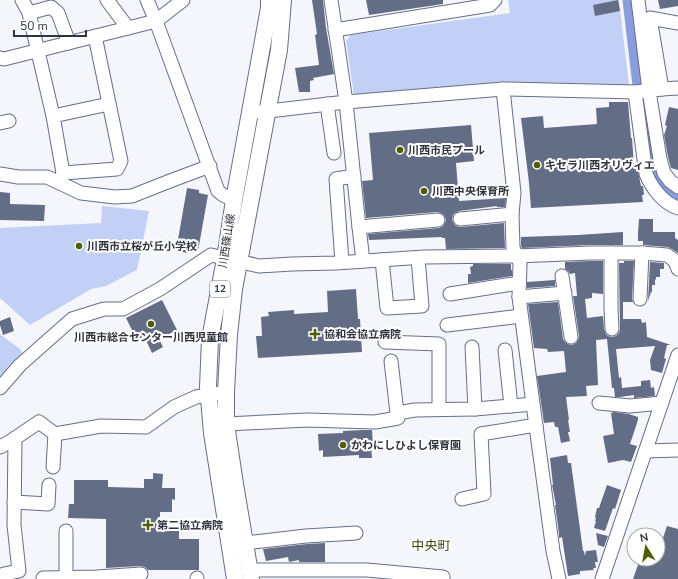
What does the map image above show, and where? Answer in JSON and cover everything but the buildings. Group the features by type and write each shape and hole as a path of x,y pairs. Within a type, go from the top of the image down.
{"main road":[{"name":"川西篠山線","path":"250,575 226,424 226,392 229,335 234,289 234,200 269,8 269,0"},
{"name":"川西篠山線","path":"235,579 212,433 208,387 210,339 233,260 268,112 279,50 283,0"}],"street":[{"path":"22,0 29,13 39,51 53,116 62,178 81,192 115,197 132,196 210,166"},
{"path":"107,0 128,28"},
{"path":"147,0 210,166 218,191 234,200"},
{"path":"1,59 39,51 156,21 183,0"},
{"path":"331,0 346,102 363,261"},
{"path":"335,30 490,6 496,0"},
{"path":"638,0 646,91 664,173 670,182 678,187"},
{"path":"29,13 52,7 58,13 69,43"},
{"path":"678,23 650,18 646,91 646,174 650,184 663,199 672,206 678,208"},
{"path":"0,174 18,177 62,178 117,169 121,161 95,36"},
{"path":"250,113 346,102 503,89 646,91 678,88"},
{"path":"503,89 514,193 512,214 513,248 520,263 518,298 553,551 559,579"},
{"path":"53,116 109,104"},
{"path":"327,104 334,153"},
{"path":"342,262 336,179 354,176"},
{"path":"460,219 512,214"},
{"path":"359,227 438,220"},
{"path":"0,388 20,365 72,320 104,309 123,309 160,289 211,255 259,266 418,258 516,256 590,252 642,253 667,255 675,260 678,269"},
{"path":"611,253 612,329"},
{"path":"640,299 642,253"},
{"path":"382,260 387,308 422,306 418,258"},
{"path":"562,276 571,337"},
{"path":"450,294 519,283"},
{"path":"518,298 565,293"},
{"path":"447,325 521,316"},
{"path":"385,342 439,344 439,409"},
{"path":"472,347 475,409"},
{"path":"505,350 511,406"},
{"path":"602,579 678,355"},
{"path":"226,424 307,420 375,422 398,418 391,361"},
{"path":"0,447 40,422 55,434 101,426 146,427 174,407 196,397 226,392"},
{"path":"599,403 630,406 662,403"},
{"path":"397,413 415,410 475,409 533,404"},
{"path":"462,500 484,494 481,434 536,425"},
{"path":"53,467 55,434"},
{"path":"0,576 18,571 14,525 15,438"},
{"path":"646,451 678,450"},
{"path":"14,502 48,504 48,485"},
{"path":"64,578 66,531"},
{"path":"245,543 306,536 356,533"},
{"path":"250,575 367,570 443,577 443,579"},
{"path":"44,579 43,578 126,577 141,574"}],"shaded area":[{"path":"508,0 619,0 629,85 504,83 354,95 346,41 351,35 510,13"},
{"path":"102,206 149,211 137,270 106,286 91,289 30,325 0,298 0,228 101,223"},
{"path":"0,333 20,349 23,354 0,377"}],"waterway":[{"path":"631,0 647,136 654,176 669,193 678,198"}],"place":[{"name":"川西市民プール","path":"400,150"},
{"name":"キセラ川西オリヴィエ","path":"537,165"},
{"name":"川西中央保育所","path":"424,191"},
{"name":"川西市立桜が丘小学校","path":"79,246"},
{"name":"川西市総合センター川西児童館","path":"151,324"},
{"name":"協和会協立病院","path":"315,334"},
{"name":"かわにしひよし保育園","path":"343,445"},
{"name":"第二協立病院","path":"148,525"}],"district":[{"name":"中央町","path":"431,546"}]}
